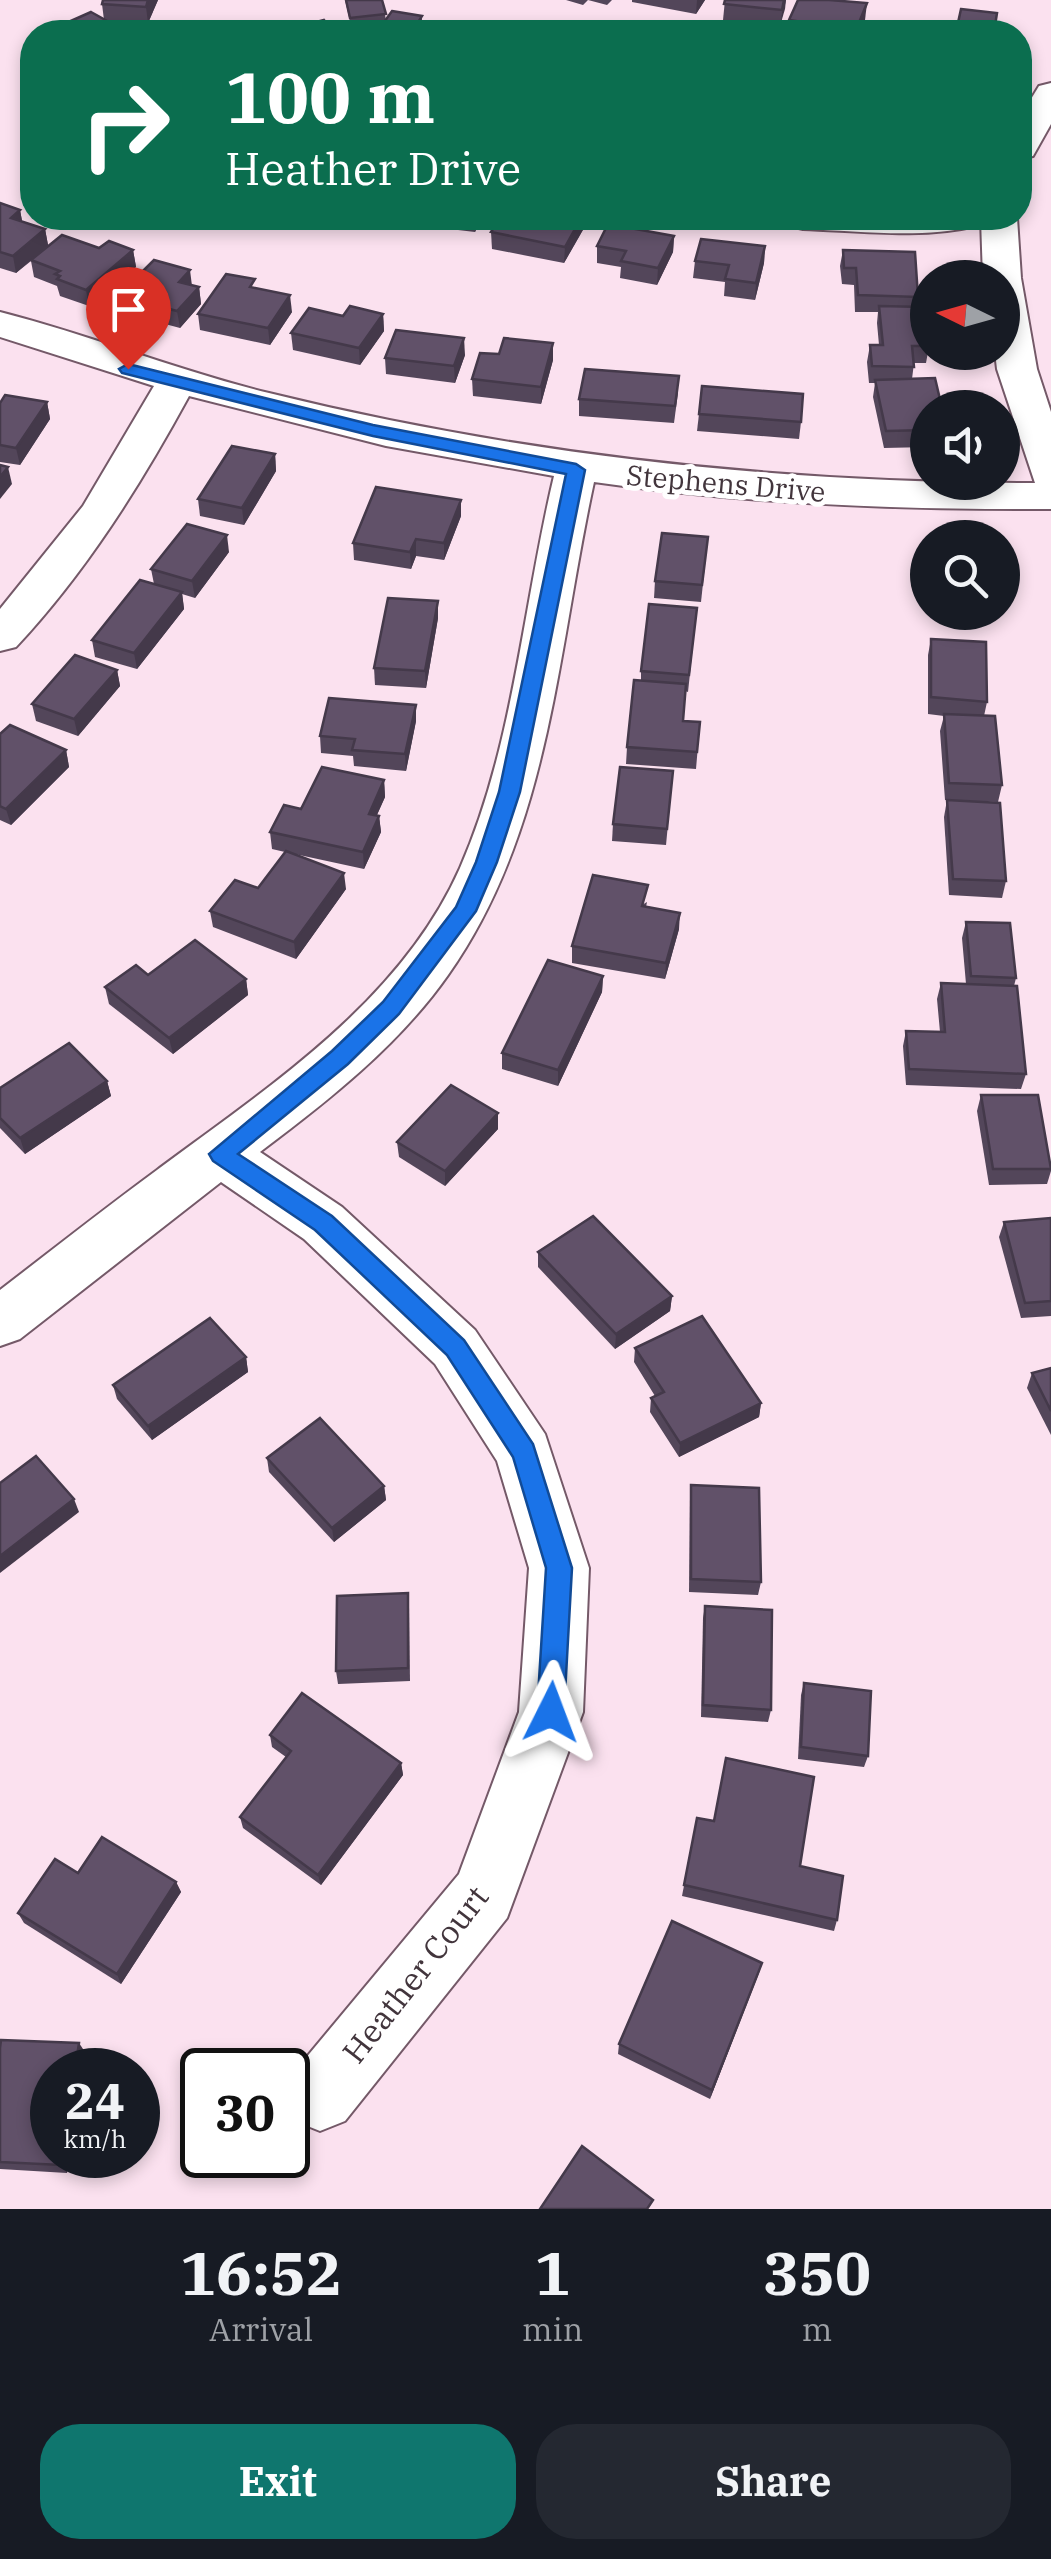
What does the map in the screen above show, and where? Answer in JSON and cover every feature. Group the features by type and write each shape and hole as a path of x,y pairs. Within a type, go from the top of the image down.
{"street":[{"path":"1032,127 1051,94"},
{"path":"1000,230 1001,260"},
{"name":"Stephens Drive","path":"0,324 128,369 373,431 576,470 755,488 921,498 1051,496"},
{"path":"1018,370 1051,476"},
{"path":"0,636 22,614 98,513 142,446 177,380"},
{"path":"0,1322 340,1058 391,1008 465,911 487,862 510,792 576,470"},
{"name":"Heather Court","path":"221,1154 324,1223 456,1347 524,1452 559,1568 551,1712 484,1894 320,2096"}],"building":[{"path":"103,0 148,0 146,7 102,4"},
{"path":"346,0 382,0 386,14 350,18"},
{"path":"725,0 784,0 782,10 724,4"},
{"path":"798,0 867,3 860,20 789,20"},
{"path":"961,9 997,13 996,20 959,20"},
{"path":"392,11 422,16 420,20 386,20"},
{"path":"91,12 105,20 73,20"},
{"path":"0,203 20,210 11,218 20,221 20,230 44,230 13,256 0,252"},
{"path":"492,230 574,230 565,247"},
{"path":"605,230 641,230 674,236 658,268 621,261 626,251 597,246"},
{"path":"62,235 99,248 109,241 133,250 86,290 57,279 60,276 55,274 60,271 31,260"},
{"path":"701,239 765,246 756,283 725,279 729,265 695,261"},
{"path":"843,250 915,252 916,260 910,260 910,297 858,295 856,268 844,268"},
{"path":"154,260 190,270 179,282 199,287 177,311 106,292 128,268 142,272"},
{"path":"226,274 255,279 250,287 290,295 268,328 198,314"},
{"path":"350,306 383,314 359,348 291,333 309,308 343,316"},
{"path":"879,306 910,307 910,367 872,366 870,345 883,345"},
{"path":"396,330 464,338 454,366 385,358"},
{"path":"504,338 553,343 541,387 472,379 480,353 499,354"},
{"path":"585,369 679,376 675,406 579,399"},
{"path":"935,378 938,390 910,390 910,430 886,431 875,380"},
{"path":"702,386 803,394 801,422 699,414"},
{"path":"5,395 47,402 16,448 0,445 0,403"},
{"path":"232,446 275,454 242,508 198,499"},
{"path":"376,487 461,500 444,543 416,539 410,552 353,543"},
{"path":"187,524 227,535 192,581 151,569"},
{"path":"662,533 708,537 702,585 655,581"},
{"path":"140,580 182,592 134,653 92,640"},
{"path":"388,598 438,601 425,671 374,668"},
{"path":"649,604 697,608 689,675 641,671"},
{"path":"931,639 986,642 987,702 931,697"},
{"path":"75,655 117,670 74,719 32,704"},
{"path":"634,680 686,684 683,721 700,722 697,752 627,747"},
{"path":"329,698 416,705 405,754 352,750 355,739 320,736"},
{"path":"944,714 995,716 1002,785 949,783"},
{"path":"10,725 66,750 6,809 0,806 0,734"},
{"path":"322,767 384,780 369,814 379,816 363,852 270,832 284,805 301,809"},
{"path":"620,767 673,771 667,829 613,824"},
{"path":"947,800 1000,803 1006,881 953,879"},
{"path":"286,851 344,873 294,942 210,911 235,880 258,888"},
{"path":"593,875 648,885 642,906 680,913 666,963 572,946"},
{"path":"966,922 1010,923 1016,978 971,976"},
{"path":"195,940 246,979 169,1038 105,987 136,965 148,975"},
{"path":"548,960 603,976 558,1070 502,1053"},
{"path":"941,983 1017,986 1026,1074 909,1069 906,1031 945,1032"},
{"path":"69,1043 107,1081 20,1138 0,1118 0,1088"},
{"path":"451,1085 498,1113 445,1171 397,1142"},
{"path":"981,1095 1038,1095 1051,1169 993,1169"},
{"path":"593,1216 672,1296 616,1334 538,1252"},
{"path":"1051,1218 1051,1301 1025,1303 1004,1222"},
{"path":"702,1316 761,1403 680,1443 651,1398 664,1392 635,1348"},
{"path":"210,1318 246,1357 148,1426 113,1385"},
{"path":"1051,1368 1051,1411 1032,1373"},
{"path":"320,1418 384,1486 332,1528 267,1458"},
{"path":"36,1456 74,1499 0,1556 0,1483"},
{"path":"691,1485 759,1488 761,1582 691,1579"},
{"path":"408,1593 408,1668 336,1671 337,1596"},
{"path":"705,1606 772,1610 771,1710 703,1705"},
{"path":"804,1683 871,1691 868,1756 801,1747"},
{"path":"302,1693 401,1763 318,1875 240,1817 291,1751 270,1735"},
{"path":"726,1758 814,1777 800,1866 843,1876 837,1920 684,1885 697,1818 714,1821"},
{"path":"102,1837 176,1882 117,1974 18,1913 55,1859 78,1873"},
{"path":"672,1921 762,1963 712,2090 619,2044"},
{"path":"1,2040 79,2043 78,2048 30,2048 30,2163 0,2162"},
{"path":"582,2146 653,2200 647,2209 540,2209"}],"route":[{"path":"128,369 373,431 576,470 510,792 487,862 465,911 391,1008 340,1058 221,1154 324,1223 456,1347 524,1452 559,1568 551,1712"}]}
